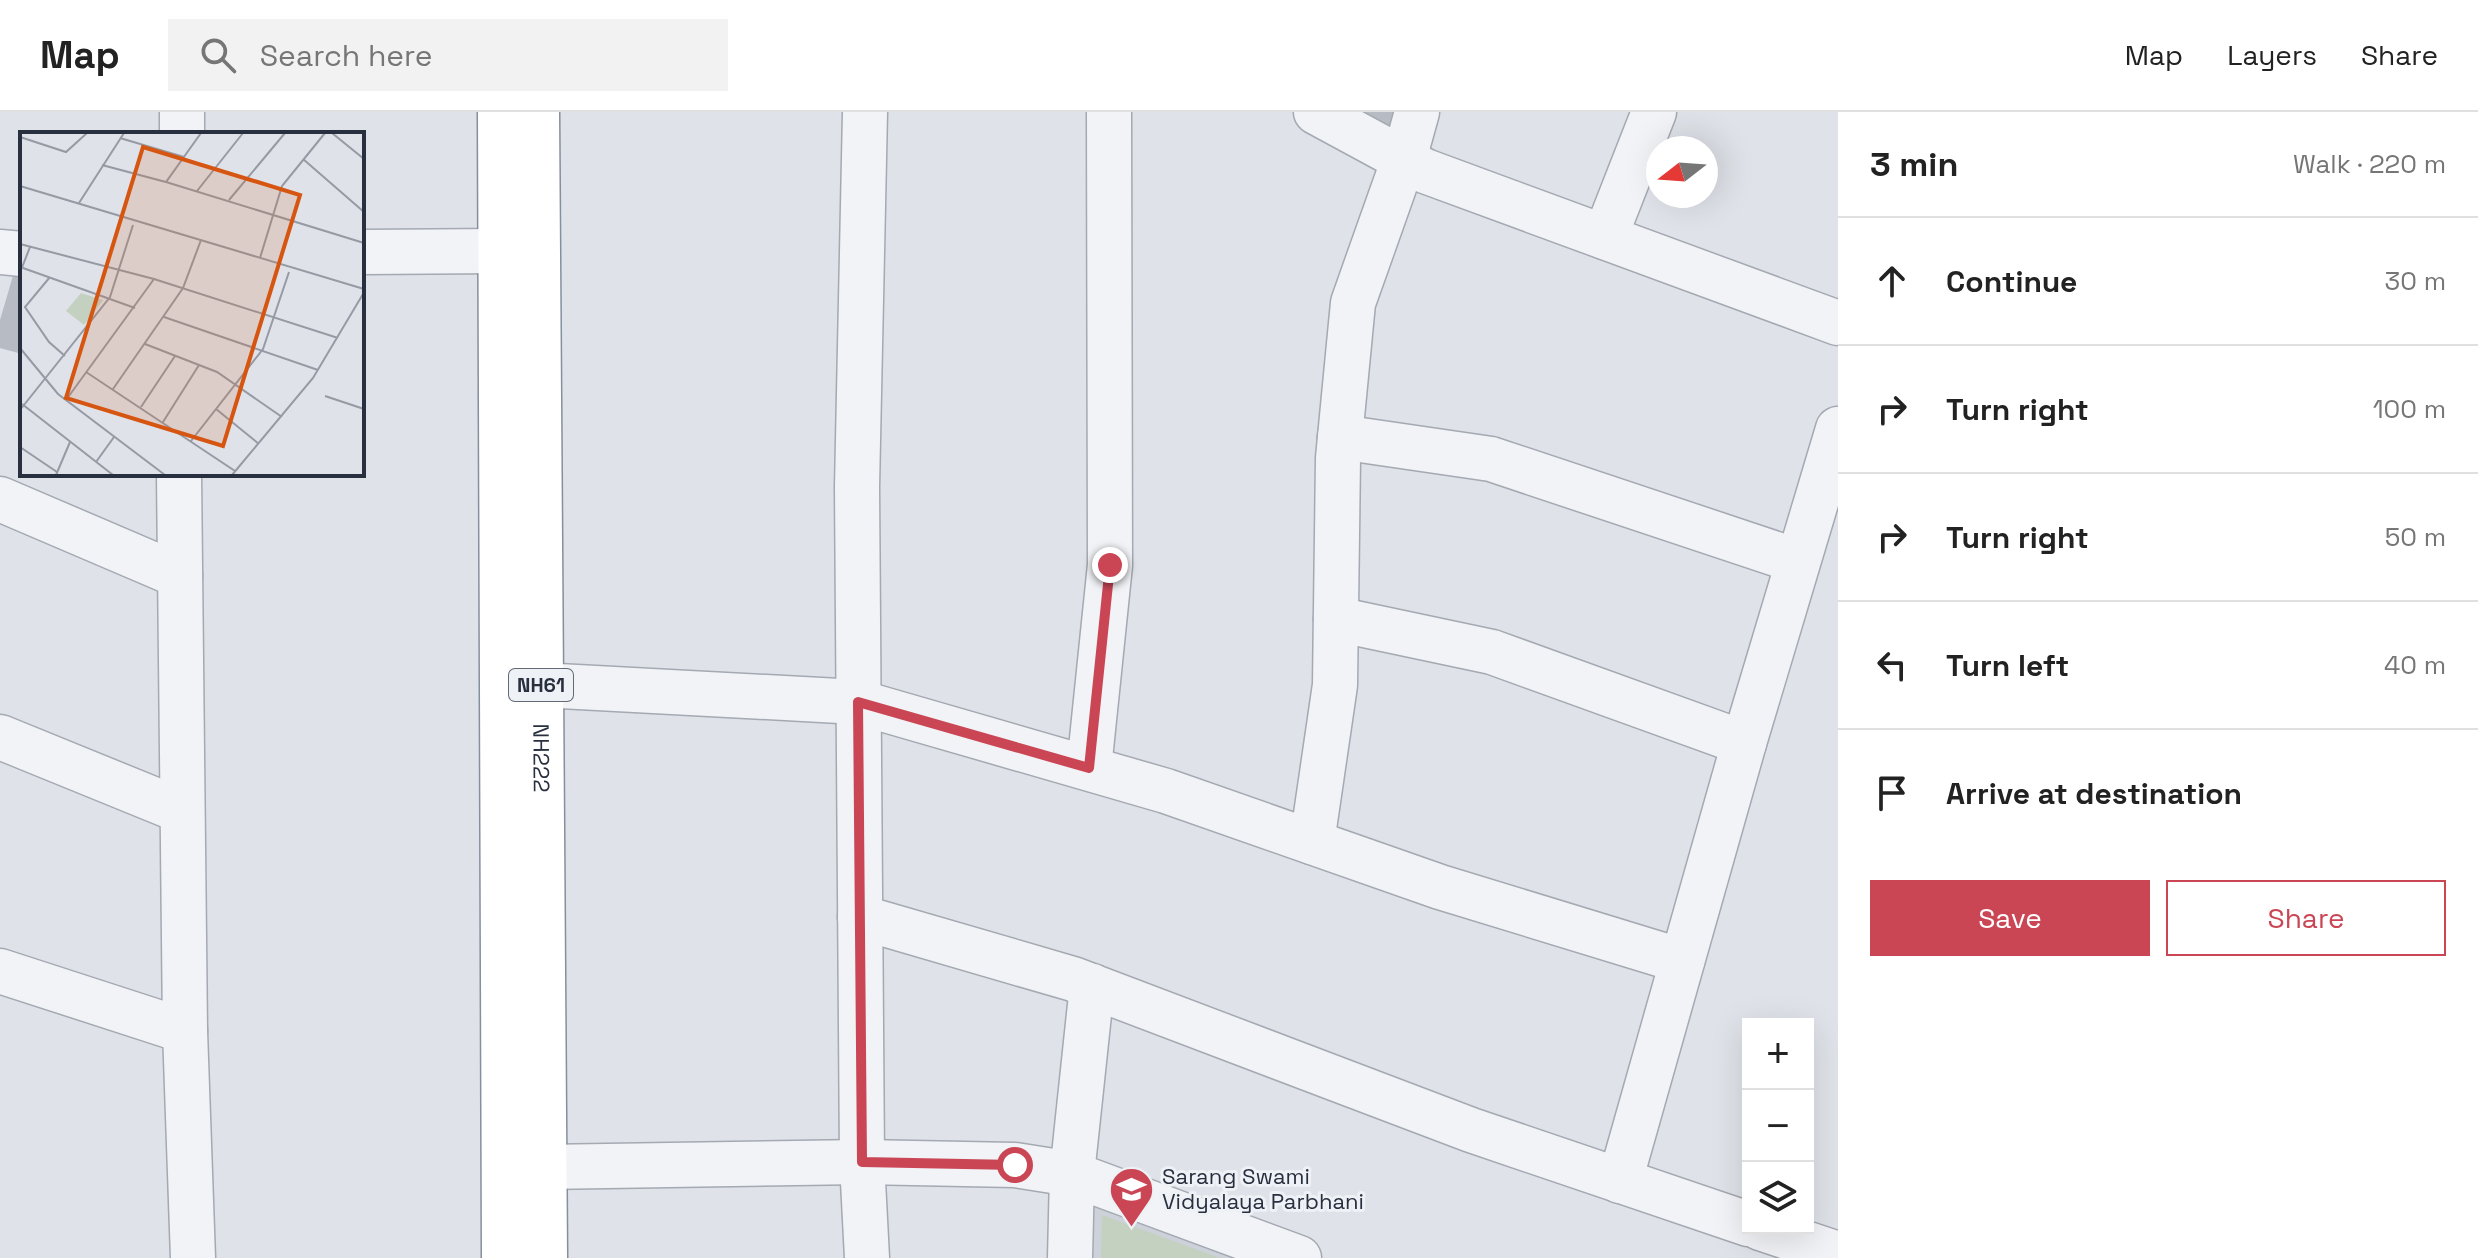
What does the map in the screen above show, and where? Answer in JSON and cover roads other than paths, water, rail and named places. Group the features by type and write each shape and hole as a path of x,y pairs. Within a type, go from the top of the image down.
{"highway":[{"name":"NH222","path":"500,112 502,251 544,1167 545,1258"},
{"name":"NH222","path":"504,1258 537,112"}],"street":[{"path":"865,112 857,487 862,1162 867,1258"},
{"path":"1089,768 1110,565 1109,112"},
{"path":"1316,112 1425,171 1838,323"},
{"path":"1312,842 1335,685 1340,437 1353,303 1404,159 1417,112"},
{"path":"1605,237 1654,112"},
{"path":"364,252 502,251"},
{"path":"0,252 20,254"},
{"path":"1620,1181 1744,743 1838,429"},
{"path":"1340,437 1491,459 1797,561"},
{"path":"179,476 185,1031 193,1258"},
{"path":"0,499 180,576"},
{"path":"1336,619 1492,652 1744,743"},
{"path":"521,684 858,702 1166,791 1440,887 1682,961"},
{"path":"0,737 182,811"},
{"path":"860,917 1092,986 1471,1130 1742,1222"},
{"path":"0,971 185,1031"},
{"path":"1070,1258 1072,1174 1092,986"},
{"path":"544,1167 862,1162 1015,1165 1072,1174 1299,1258"},
{"path":"1778,1234 1838,1254"}],"place":[{"name":"Sarang Swami Vidyalaya Parbhani","path":"1131,1228"}]}
